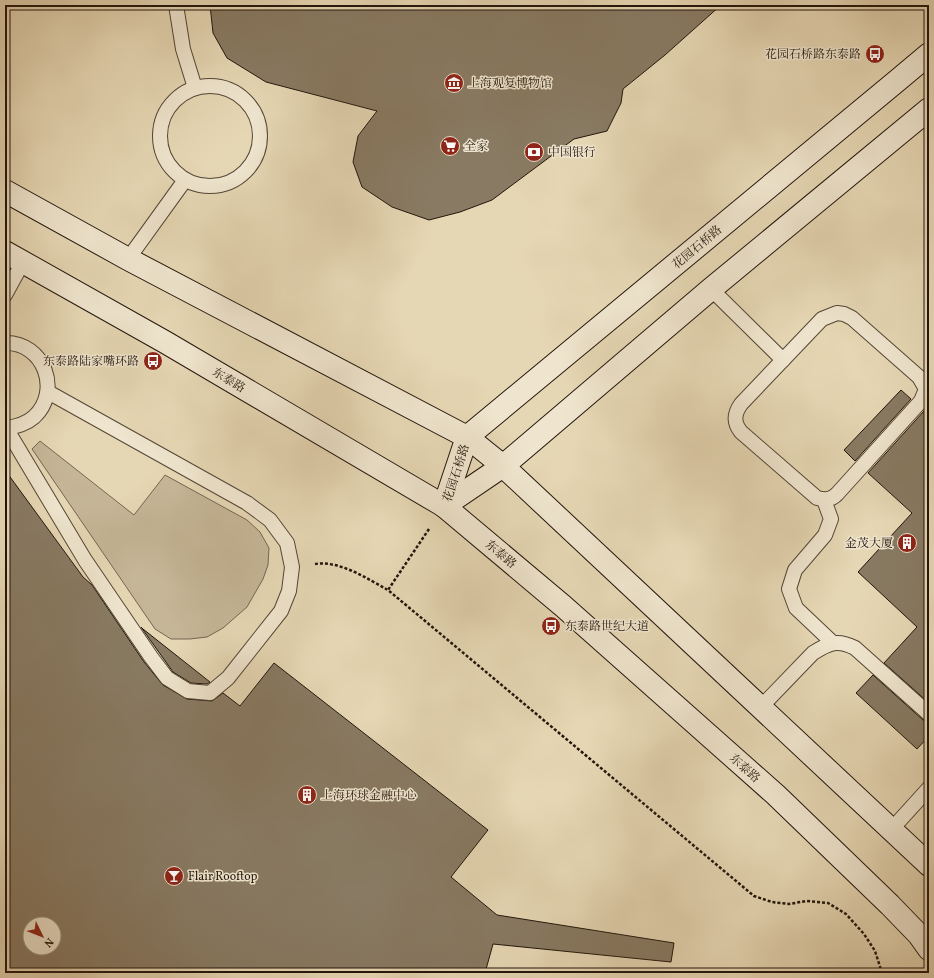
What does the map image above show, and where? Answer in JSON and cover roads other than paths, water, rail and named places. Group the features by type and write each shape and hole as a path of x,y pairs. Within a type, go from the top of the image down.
{"street":[{"name":"花园石桥路","path":"444,506 467,437 929,54"},
{"name":"花园石桥路","path":"444,506 502,466 711,289 929,108"},
{"path":"5,191 128,259 467,437 502,466 929,865"},
{"name":"东泰路","path":"14,257 165,342 444,506 563,606 776,795 890,905 929,949"}],"lane":[{"path":"176,5 183,49 195,88"},
{"path":"212,86 228,89 243,97 254,110 260,125 260,142 256,158 247,171 234,181 218,186 201,186 185,180 172,170 164,156 160,139 162,123 169,108 181,96 195,88 212,86"},
{"path":"128,259 185,180"},
{"path":"5,295 14,257"},
{"path":"711,289 783,360"},
{"path":"837,313 844,314 852,318 919,377 926,389 921,401 838,494 832,499 824,500 811,494 741,432 736,426 735,419 736,411 822,318 837,313"},
{"path":"5,343 19,345 32,352 42,364 48,378 48,392 43,406 33,418 20,425 5,428 85,560 167,678 188,691 210,693 228,678 280,611 289,591 292,567 288,543 270,520 247,503 48,392"},
{"path":"824,500 831,519 824,536 795,570 789,589 796,608 833,643"},
{"path":"761,707 813,653 822,647 833,643 845,643 854,648 929,714"},
{"path":"891,830 929,788"}],"place":[{"name":"花园石桥路东泰路","path":"875,54"},
{"name":"上海观复博物馆","path":"454,83"},
{"name":"全家","path":"450,146"},
{"name":"中国银行","path":"534,152"},
{"name":"东泰路陆家嘴环路","path":"153,361"},
{"name":"金茂大厦","path":"907,543"},
{"name":"东泰路世纪大道","path":"551,626"},
{"name":"上海环球金融中心","path":"307,795"},
{"name":"Flair Rooftop","path":"174,876"}]}
